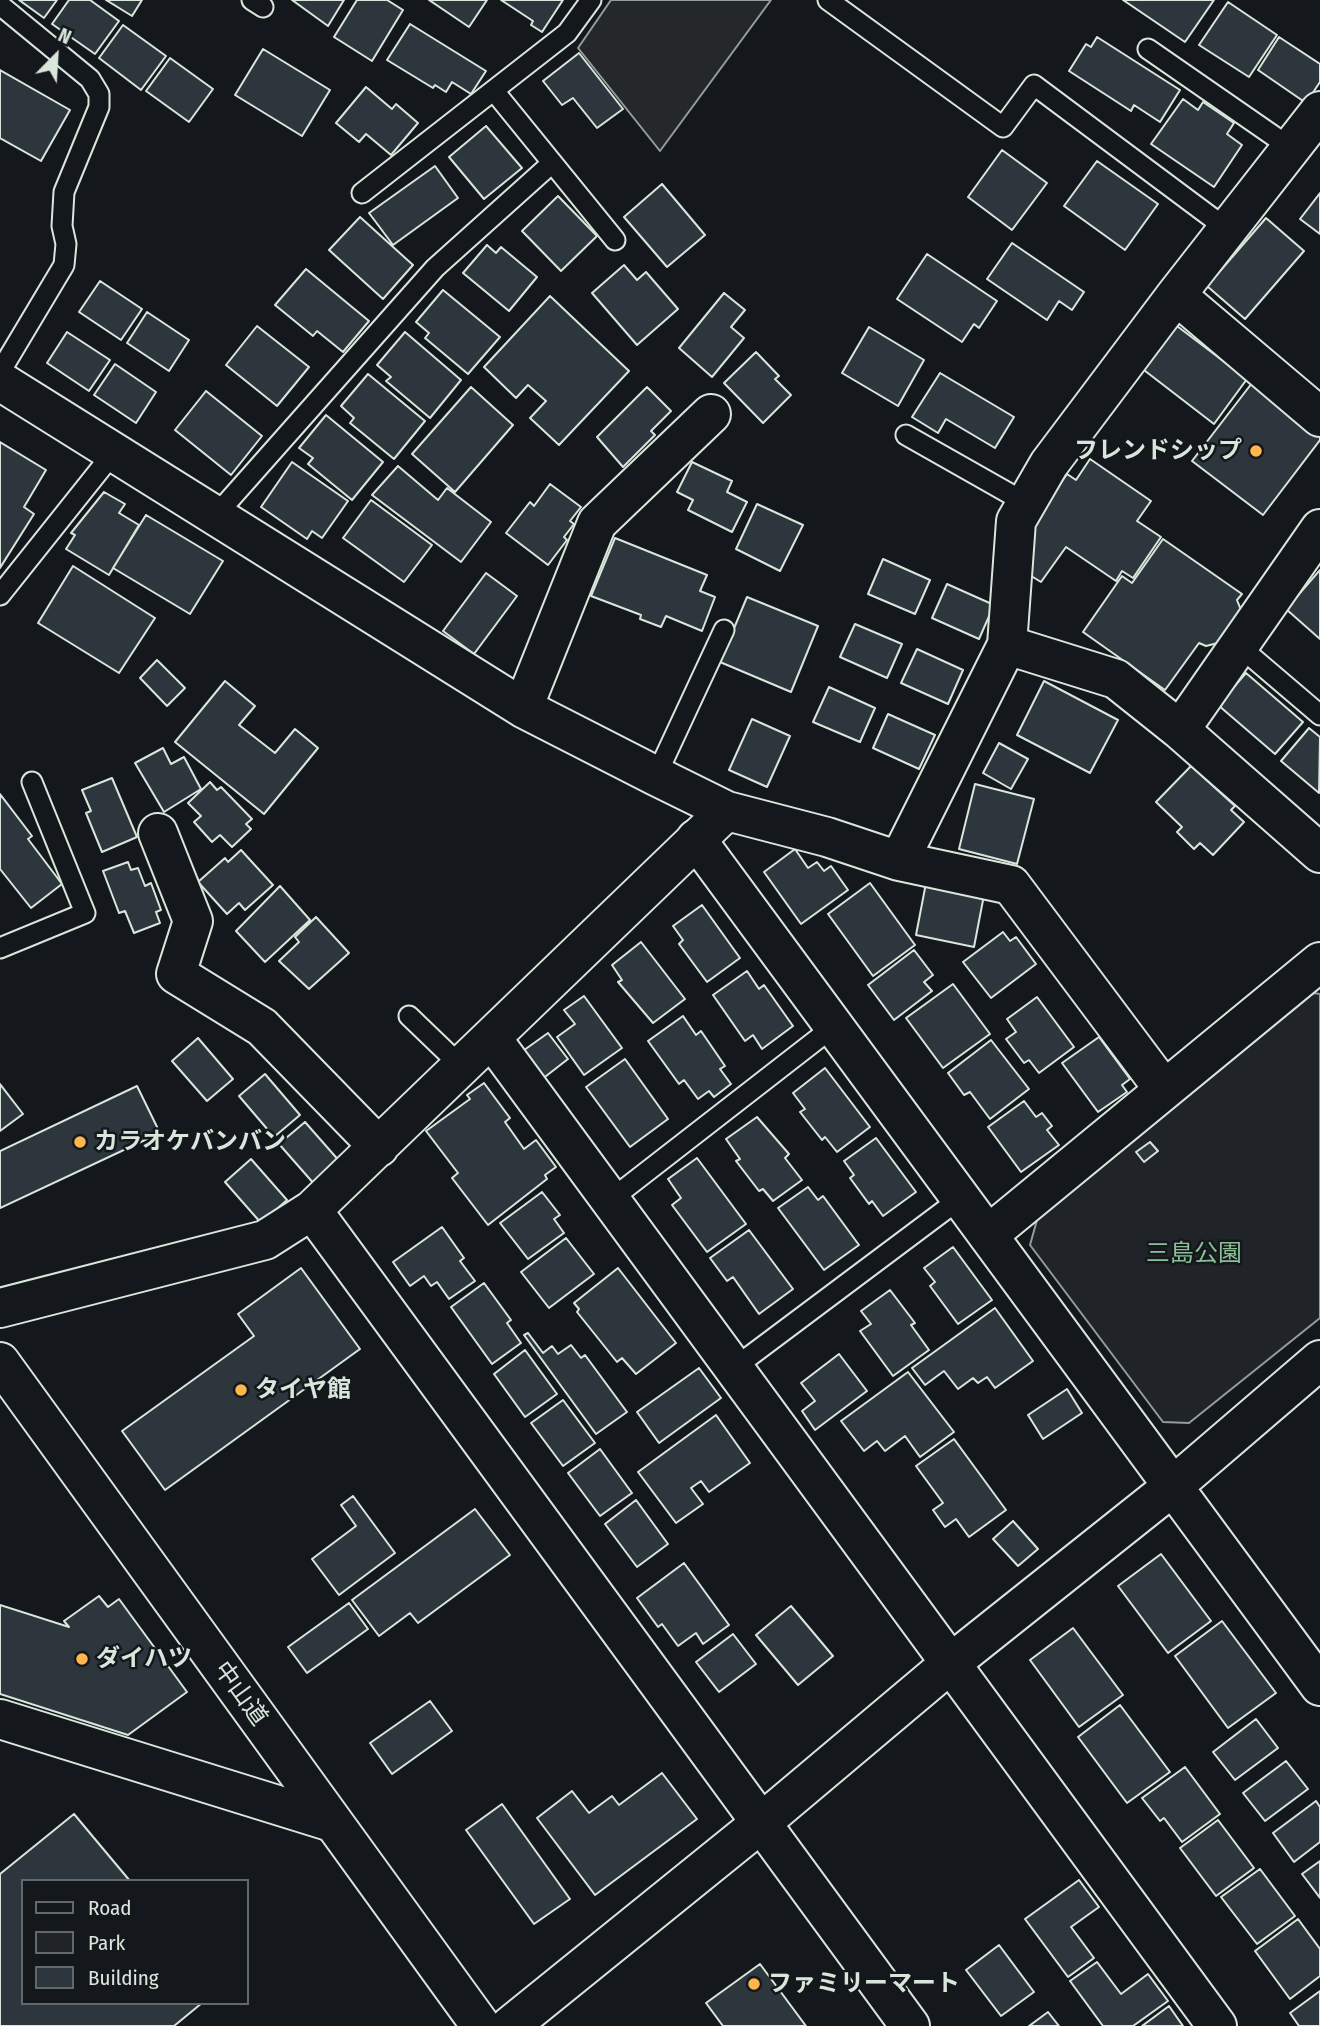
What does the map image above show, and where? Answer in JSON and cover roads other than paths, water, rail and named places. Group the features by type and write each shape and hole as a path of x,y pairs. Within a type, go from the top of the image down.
{"main road":[{"path":"899,861 1007,645 1016,521 1026,503 1049,464 1176,295 1320,111"},
{"path":"1176,295 1320,417"},
{"path":"0,381 523,708 656,776 727,811 827,837 899,861 1011,885 1163,1088"},
{"path":"523,708 597,523 711,414"},
{"path":"1180,730 1320,529"},
{"path":"1007,645 1116,679 1180,730 1320,853"},
{"path":"0,1308 264,1240 312,1210 727,811"},
{"path":"158,833 193,921 176,974 262,1027 379,1147"},
{"path":"696,839 1320,1686"},
{"path":"988,1235 1163,1088 1320,962"},
{"path":"492,1038 609,1201 1217,2026"},
{"path":"312,1210 911,2026"},
{"path":"510,2026 761,1823 951,1663 1172,1487 1320,1360"},
{"name":"中山道","path":"0,1362 481,2026"},
{"path":"0,1718 332,1822"}],"lane":[{"path":"362,193 567,33 592,0"},
{"path":"828,0 1003,127 1034,85 1227,229"},
{"path":"0,5 90,79 99,94 99,107 64,192 64,265 0,372"},
{"path":"1149,49 1291,148"},
{"path":"494,91 615,240"},
{"path":"216,515 435,268 552,163"},
{"path":"906,435 1026,503"},
{"path":"0,595 114,452"},
{"path":"656,776 724,630"},
{"path":"1239,646 1320,715"},
{"path":"0,948 85,913 32,782"},
{"path":"409,1016 462,1067"},
{"path":"609,1201 832,1027"},
{"path":"734,1368 961,1198"}],"place":[{"name":"フレンドシップ","path":"1256,451"},
{"name":"カラオケバンバン","path":"80,1142"},
{"name":"タイヤ館","path":"241,1390"},
{"name":"ダイハツ","path":"82,1659"},
{"name":"ファミリーマート","path":"754,1984"}],"park label":[{"name":"三島公園","path":"1194,1254"}]}
